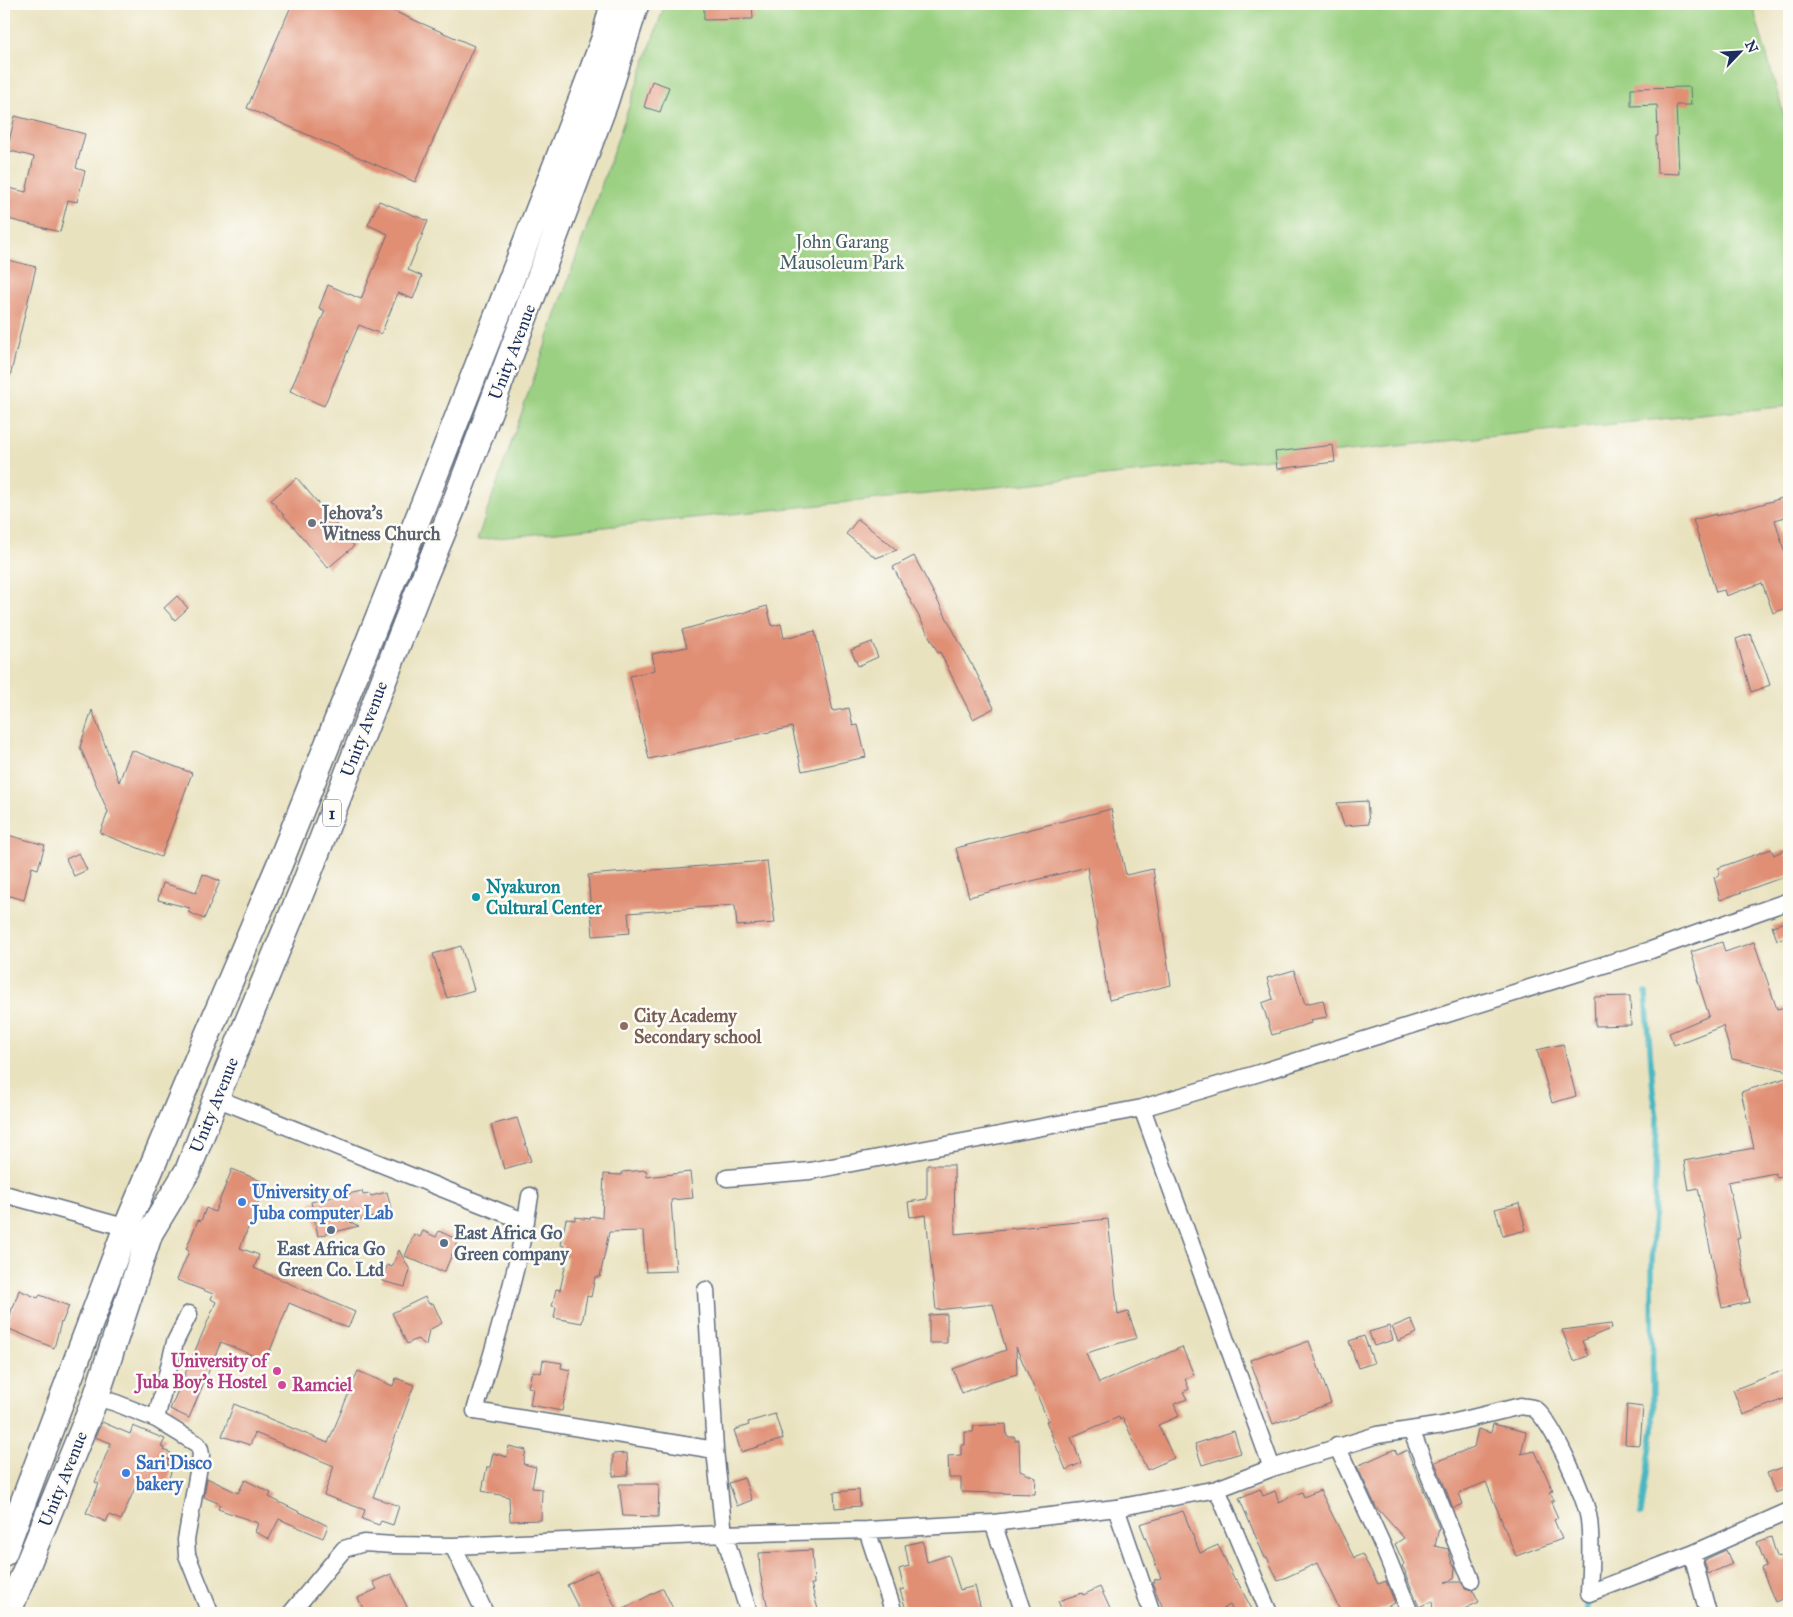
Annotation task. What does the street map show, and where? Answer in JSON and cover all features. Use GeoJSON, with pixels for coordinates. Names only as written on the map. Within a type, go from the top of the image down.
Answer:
{"type":"FeatureCollection","features":[{"type":"Feature","properties":{"kind":"main road","name":"Unity Avenue"},"geometry":{"type":"LineString","coordinates":[[4,1553],[126,1228],[280,863],[423,505],[582,98],[604,39],[613,4]]}},
{"type":"Feature","properties":{"kind":"main road","name":"Unity Avenue"},"geometry":{"type":"LineString","coordinates":[[8,1613],[96,1397],[150,1233],[188,1170],[305,883],[418,592],[453,508],[606,103],[636,4]]}},
{"type":"Feature","properties":{"kind":"street"},"geometry":{"type":"LineString","coordinates":[[727,1178],[810,1171],[1142,1108],[1651,950],[1789,901]]}},
{"type":"Feature","properties":{"kind":"street"},"geometry":{"type":"LineString","coordinates":[[216,1098],[526,1222]]}},
{"type":"Feature","properties":{"kind":"street"},"geometry":{"type":"LineString","coordinates":[[1142,1108],[1272,1468]]}},
{"type":"Feature","properties":{"kind":"street"},"geometry":{"type":"LineString","coordinates":[[4,1194],[150,1233]]}},
{"type":"Feature","properties":{"kind":"street"},"geometry":{"type":"LineString","coordinates":[[530,1196],[526,1222],[500,1325],[475,1411],[716,1450]]}},
{"type":"Feature","properties":{"kind":"street"},"geometry":{"type":"LineString","coordinates":[[706,1290],[716,1450],[724,1534],[749,1613]]}},
{"type":"Feature","properties":{"kind":"street"},"geometry":{"type":"LineString","coordinates":[[156,1419],[175,1342],[189,1314]]}},
{"type":"Feature","properties":{"kind":"street"},"geometry":{"type":"LineString","coordinates":[[96,1397],[116,1402],[156,1419],[197,1444],[200,1449],[201,1455],[186,1540],[187,1555],[210,1613]]}},
{"type":"Feature","properties":{"kind":"street"},"geometry":{"type":"LineString","coordinates":[[291,1613],[344,1549],[364,1543],[453,1546],[724,1534],[868,1530],[993,1523],[1116,1508],[1217,1488],[1337,1446],[1377,1435],[1443,1425],[1521,1406],[1533,1408],[1544,1419],[1565,1456],[1581,1493],[1589,1518],[1589,1593],[1692,1554],[1789,1511]]}},
{"type":"Feature","properties":{"kind":"street"},"geometry":{"type":"LineString","coordinates":[[1411,1430],[1471,1580]]}},
{"type":"Feature","properties":{"kind":"street"},"geometry":{"type":"LineString","coordinates":[[1337,1446],[1382,1544],[1410,1613]]}},
{"type":"Feature","properties":{"kind":"street"},"geometry":{"type":"LineString","coordinates":[[1217,1488],[1269,1613]]}},
{"type":"Feature","properties":{"kind":"street"},"geometry":{"type":"LineString","coordinates":[[1116,1508],[1152,1613]]}},
{"type":"Feature","properties":{"kind":"street"},"geometry":{"type":"LineString","coordinates":[[993,1523],[1024,1613]]}},
{"type":"Feature","properties":{"kind":"street"},"geometry":{"type":"LineString","coordinates":[[868,1530],[894,1613]]}},
{"type":"Feature","properties":{"kind":"street"},"geometry":{"type":"LineString","coordinates":[[453,1546],[485,1613]]}},
{"type":"Feature","properties":{"kind":"street"},"geometry":{"type":"LineString","coordinates":[[1692,1554],[1708,1613]]}},
{"type":"Feature","properties":{"kind":"green space","name":"John Garang Mausoleum Park"},"geometry":{"type":"Polygon","coordinates":[[[665,4],[1752,4],[1789,133],[1789,406],[477,540],[665,4]]]}},
{"type":"Feature","properties":{"kind":"building"},"geometry":{"type":"Polygon","coordinates":[[[292,4],[377,4],[474,46],[415,182],[247,108],[292,4]]]}},
{"type":"Feature","properties":{"kind":"building"},"geometry":{"type":"Polygon","coordinates":[[[704,4],[752,4],[753,19],[704,20],[704,4]]]}},
{"type":"Feature","properties":{"kind":"building"},"geometry":{"type":"Polygon","coordinates":[[[652,81],[669,87],[660,112],[644,107],[652,81]]]}},
{"type":"Feature","properties":{"kind":"building"},"geometry":{"type":"Polygon","coordinates":[[[1690,87],[1691,105],[1676,105],[1679,174],[1657,173],[1657,105],[1631,106],[1631,88],[1690,87]]]}},
{"type":"Feature","properties":{"kind":"building"},"geometry":{"type":"Polygon","coordinates":[[[15,116],[85,134],[76,168],[85,171],[77,202],[68,200],[60,232],[4,218],[4,187],[26,192],[34,157],[7,150],[15,116]]]}},
{"type":"Feature","properties":{"kind":"building"},"geometry":{"type":"Polygon","coordinates":[[[379,201],[428,221],[408,270],[422,276],[413,299],[398,293],[381,334],[359,325],[324,406],[290,391],[325,311],[319,308],[328,285],[361,299],[388,234],[368,225],[379,201]]]}},
{"type":"Feature","properties":{"kind":"building"},"geometry":{"type":"Polygon","coordinates":[[[4,259],[36,267],[10,377],[4,377],[4,259]]]}},
{"type":"Feature","properties":{"kind":"building"},"geometry":{"type":"Polygon","coordinates":[[[1333,445],[1335,462],[1277,469],[1275,452],[1333,445]]]}},
{"type":"Feature","properties":{"kind":"building","name":"Jehova's Witness Church"},"geometry":{"type":"Polygon","coordinates":[[[297,478],[354,546],[328,568],[271,500],[297,478]]]}},
{"type":"Feature","properties":{"kind":"building"},"geometry":{"type":"Polygon","coordinates":[[[1789,496],[1789,516],[1775,520],[1789,567],[1789,607],[1773,613],[1762,583],[1726,596],[1724,590],[1716,592],[1693,520],[1745,509],[1789,496]]]}},
{"type":"Feature","properties":{"kind":"building"},"geometry":{"type":"Polygon","coordinates":[[[858,519],[897,550],[876,558],[846,534],[858,519]]]}},
{"type":"Feature","properties":{"kind":"building"},"geometry":{"type":"Polygon","coordinates":[[[914,556],[994,708],[973,719],[940,652],[938,653],[893,567],[914,556]]]}},
{"type":"Feature","properties":{"kind":"building"},"geometry":{"type":"Polygon","coordinates":[[[177,596],[188,608],[175,620],[164,608],[177,596]]]}},
{"type":"Feature","properties":{"kind":"building"},"geometry":{"type":"Polygon","coordinates":[[[767,606],[772,626],[781,624],[784,638],[815,631],[833,711],[849,708],[853,726],[858,725],[866,757],[802,771],[792,727],[649,759],[630,676],[655,670],[652,654],[687,647],[682,630],[767,606]]]}},
{"type":"Feature","properties":{"kind":"building"},"geometry":{"type":"Polygon","coordinates":[[[1750,634],[1770,685],[1751,692],[1736,639],[1750,634]]]}},
{"type":"Feature","properties":{"kind":"building"},"geometry":{"type":"Polygon","coordinates":[[[872,642],[878,657],[858,666],[851,650],[872,642]]]}},
{"type":"Feature","properties":{"kind":"building"},"geometry":{"type":"Polygon","coordinates":[[[92,710],[119,782],[131,750],[192,773],[161,857],[100,833],[108,812],[80,747],[92,710]]]}},
{"type":"Feature","properties":{"kind":"building"},"geometry":{"type":"Polygon","coordinates":[[[1367,801],[1369,824],[1344,826],[1337,803],[1367,801]]]}},
{"type":"Feature","properties":{"kind":"building"},"geometry":{"type":"Polygon","coordinates":[[[1111,809],[1126,875],[1153,869],[1171,985],[1109,1000],[1087,867],[969,897],[956,848],[1111,809]]]}},
{"type":"Feature","properties":{"kind":"building"},"geometry":{"type":"Polygon","coordinates":[[[4,834],[45,845],[38,869],[32,867],[24,900],[4,894],[4,834]]]}},
{"type":"Feature","properties":{"kind":"building"},"geometry":{"type":"Polygon","coordinates":[[[1771,849],[1774,855],[1784,850],[1789,862],[1789,875],[1720,900],[1714,877],[1720,875],[1718,868],[1771,849]]]}},
{"type":"Feature","properties":{"kind":"building"},"geometry":{"type":"Polygon","coordinates":[[[79,853],[87,870],[74,876],[66,859],[79,853]]]}},
{"type":"Feature","properties":{"kind":"building"},"geometry":{"type":"Polygon","coordinates":[[[767,861],[775,923],[737,926],[735,905],[628,913],[630,933],[593,936],[588,875],[767,861]]]}},
{"type":"Feature","properties":{"kind":"building"},"geometry":{"type":"Polygon","coordinates":[[[203,874],[220,881],[204,919],[188,912],[190,908],[158,900],[163,883],[196,893],[203,874]]]}},
{"type":"Feature","properties":{"kind":"building"},"geometry":{"type":"Polygon","coordinates":[[[1789,921],[1789,936],[1777,940],[1772,926],[1789,921]]]}},
{"type":"Feature","properties":{"kind":"building"},"geometry":{"type":"Polygon","coordinates":[[[1722,942],[1725,952],[1754,942],[1777,1009],[1789,1006],[1789,1071],[1732,1059],[1723,1026],[1674,1045],[1669,1033],[1709,1016],[1691,952],[1722,942]]]}},
{"type":"Feature","properties":{"kind":"building"},"geometry":{"type":"Polygon","coordinates":[[[461,946],[474,990],[447,998],[433,954],[461,946]]]}},
{"type":"Feature","properties":{"kind":"building"},"geometry":{"type":"Polygon","coordinates":[[[1294,970],[1305,1004],[1323,1000],[1327,1017],[1310,1020],[1311,1023],[1272,1035],[1262,1003],[1273,999],[1267,978],[1294,970]]]}},
{"type":"Feature","properties":{"kind":"building"},"geometry":{"type":"Polygon","coordinates":[[[1630,996],[1631,1025],[1595,1026],[1594,997],[1630,996]]]}},
{"type":"Feature","properties":{"kind":"building"},"geometry":{"type":"Polygon","coordinates":[[[1563,1044],[1576,1096],[1552,1103],[1537,1050],[1563,1044]]]}},
{"type":"Feature","properties":{"kind":"building"},"geometry":{"type":"Polygon","coordinates":[[[1789,1077],[1789,1175],[1777,1178],[1775,1173],[1728,1182],[1740,1238],[1737,1239],[1750,1302],[1722,1308],[1698,1188],[1689,1190],[1684,1161],[1754,1148],[1741,1092],[1789,1077]]]}},
{"type":"Feature","properties":{"kind":"building"},"geometry":{"type":"Polygon","coordinates":[[[517,1118],[531,1161],[504,1169],[491,1125],[517,1118]]]}},
{"type":"Feature","properties":{"kind":"building"},"geometry":{"type":"Polygon","coordinates":[[[927,1165],[954,1165],[955,1234],[1108,1219],[1118,1315],[1128,1312],[1137,1338],[1086,1353],[1099,1383],[1182,1347],[1194,1375],[1185,1379],[1189,1389],[1183,1392],[1187,1399],[1174,1404],[1179,1416],[1158,1425],[1174,1458],[1147,1470],[1123,1418],[1120,1420],[1119,1417],[1071,1437],[1081,1463],[1066,1470],[1046,1421],[1048,1421],[1016,1347],[1017,1374],[992,1381],[962,1393],[953,1369],[1006,1350],[993,1304],[936,1310],[926,1215],[910,1217],[908,1202],[927,1199],[927,1165]]]}},
{"type":"Feature","properties":{"kind":"building"},"geometry":{"type":"Polygon","coordinates":[[[232,1169],[266,1183],[240,1248],[259,1255],[254,1268],[355,1312],[348,1328],[289,1303],[266,1361],[221,1342],[189,1418],[170,1409],[216,1302],[211,1299],[213,1294],[177,1280],[189,1251],[186,1249],[198,1220],[201,1221],[206,1208],[215,1212],[232,1169]]]}},
{"type":"Feature","properties":{"kind":"building"},"geometry":{"type":"Polygon","coordinates":[[[646,1170],[647,1177],[690,1172],[693,1198],[671,1200],[676,1271],[646,1272],[643,1231],[609,1232],[600,1277],[595,1277],[591,1297],[587,1296],[582,1323],[554,1318],[556,1307],[552,1306],[556,1289],[560,1290],[567,1258],[562,1257],[564,1246],[561,1245],[566,1219],[575,1220],[575,1217],[590,1219],[591,1216],[602,1218],[604,1174],[622,1175],[622,1172],[646,1170]]]}},
{"type":"Feature","properties":{"kind":"building"},"geometry":{"type":"Polygon","coordinates":[[[362,1191],[363,1195],[370,1194],[371,1196],[387,1192],[392,1213],[350,1222],[359,1226],[318,1236],[311,1202],[362,1191]]]}},
{"type":"Feature","properties":{"kind":"building"},"geometry":{"type":"Polygon","coordinates":[[[1519,1203],[1526,1230],[1503,1236],[1495,1209],[1519,1203]]]}},
{"type":"Feature","properties":{"kind":"building"},"geometry":{"type":"Polygon","coordinates":[[[423,1231],[436,1237],[439,1231],[458,1240],[445,1271],[439,1271],[405,1256],[414,1234],[420,1237],[423,1231]]]}},
{"type":"Feature","properties":{"kind":"building"},"geometry":{"type":"Polygon","coordinates":[[[399,1250],[410,1270],[405,1287],[382,1281],[387,1265],[392,1267],[399,1250]]]}},
{"type":"Feature","properties":{"kind":"building"},"geometry":{"type":"Polygon","coordinates":[[[19,1290],[38,1298],[40,1295],[69,1306],[61,1322],[54,1348],[7,1328],[19,1290]]]}},
{"type":"Feature","properties":{"kind":"building"},"geometry":{"type":"Polygon","coordinates":[[[425,1297],[429,1304],[433,1303],[442,1323],[429,1330],[426,1345],[417,1339],[407,1344],[392,1313],[425,1297]]]}},
{"type":"Feature","properties":{"kind":"building"},"geometry":{"type":"Polygon","coordinates":[[[947,1314],[947,1343],[929,1343],[929,1315],[947,1314]]]}},
{"type":"Feature","properties":{"kind":"building"},"geometry":{"type":"Polygon","coordinates":[[[1411,1319],[1417,1333],[1398,1341],[1392,1327],[1411,1319]]]}},
{"type":"Feature","properties":{"kind":"building"},"geometry":{"type":"Polygon","coordinates":[[[1611,1324],[1612,1328],[1582,1341],[1588,1356],[1574,1361],[1562,1330],[1611,1324]]]}},
{"type":"Feature","properties":{"kind":"building"},"geometry":{"type":"Polygon","coordinates":[[[1389,1326],[1393,1340],[1374,1346],[1369,1332],[1389,1326]]]}},
{"type":"Feature","properties":{"kind":"building"},"geometry":{"type":"Polygon","coordinates":[[[1364,1336],[1374,1363],[1358,1368],[1349,1341],[1364,1336]]]}},
{"type":"Feature","properties":{"kind":"building"},"geometry":{"type":"Polygon","coordinates":[[[1309,1341],[1331,1403],[1273,1424],[1250,1360],[1309,1341]]]}},
{"type":"Feature","properties":{"kind":"building"},"geometry":{"type":"Polygon","coordinates":[[[543,1360],[562,1363],[561,1368],[570,1370],[562,1411],[530,1405],[533,1388],[528,1387],[532,1371],[541,1373],[543,1360]]]}},
{"type":"Feature","properties":{"kind":"building"},"geometry":{"type":"Polygon","coordinates":[[[1789,1368],[1789,1397],[1743,1415],[1733,1390],[1789,1368]]]}},
{"type":"Feature","properties":{"kind":"building"},"geometry":{"type":"Polygon","coordinates":[[[358,1371],[393,1386],[396,1378],[414,1385],[373,1497],[399,1506],[393,1525],[381,1521],[379,1525],[362,1519],[365,1510],[324,1495],[334,1466],[255,1433],[250,1445],[222,1436],[234,1404],[328,1443],[358,1371]]]}},
{"type":"Feature","properties":{"kind":"building"},"geometry":{"type":"Polygon","coordinates":[[[1627,1405],[1643,1407],[1640,1445],[1625,1444],[1627,1405]]]}},
{"type":"Feature","properties":{"kind":"building"},"geometry":{"type":"Polygon","coordinates":[[[775,1414],[783,1439],[741,1452],[734,1430],[749,1425],[748,1422],[775,1414]]]}},
{"type":"Feature","properties":{"kind":"building"},"geometry":{"type":"Polygon","coordinates":[[[102,1422],[130,1434],[133,1426],[165,1439],[161,1447],[164,1448],[163,1450],[171,1453],[167,1464],[173,1466],[165,1490],[138,1481],[121,1520],[109,1515],[106,1522],[86,1513],[99,1484],[95,1482],[111,1443],[95,1437],[102,1422]]]}},
{"type":"Feature","properties":{"kind":"building"},"geometry":{"type":"Polygon","coordinates":[[[1006,1424],[1007,1437],[1015,1437],[1015,1441],[1019,1440],[1020,1471],[1036,1478],[1035,1494],[961,1492],[961,1478],[949,1478],[948,1456],[961,1455],[961,1445],[965,1445],[965,1432],[973,1432],[974,1426],[1006,1424]]]}},
{"type":"Feature","properties":{"kind":"building"},"geometry":{"type":"Polygon","coordinates":[[[1493,1424],[1526,1432],[1521,1454],[1535,1451],[1553,1491],[1550,1492],[1554,1500],[1551,1502],[1558,1518],[1554,1520],[1562,1539],[1516,1556],[1486,1482],[1459,1493],[1463,1504],[1453,1508],[1435,1462],[1474,1447],[1478,1429],[1491,1433],[1493,1424]]]}},
{"type":"Feature","properties":{"kind":"building"},"geometry":{"type":"Polygon","coordinates":[[[1234,1431],[1241,1453],[1202,1465],[1195,1444],[1234,1431]]]}},
{"type":"Feature","properties":{"kind":"building"},"geometry":{"type":"Polygon","coordinates":[[[509,1446],[526,1450],[523,1464],[536,1467],[532,1488],[542,1489],[541,1520],[510,1521],[509,1497],[482,1491],[487,1467],[490,1467],[493,1453],[507,1457],[509,1446]]]}},
{"type":"Feature","properties":{"kind":"building"},"geometry":{"type":"Polygon","coordinates":[[[1395,1449],[1397,1455],[1407,1450],[1439,1528],[1435,1546],[1448,1549],[1455,1567],[1454,1579],[1445,1582],[1461,1582],[1465,1588],[1473,1590],[1479,1602],[1462,1610],[1433,1612],[1432,1601],[1419,1607],[1395,1544],[1404,1538],[1376,1507],[1357,1466],[1395,1449]]]}},
{"type":"Feature","properties":{"kind":"building"},"geometry":{"type":"Polygon","coordinates":[[[627,1453],[628,1475],[613,1476],[613,1454],[627,1453]]]}},
{"type":"Feature","properties":{"kind":"building"},"geometry":{"type":"Polygon","coordinates":[[[1789,1465],[1789,1488],[1775,1493],[1767,1473],[1789,1465]]]}},
{"type":"Feature","properties":{"kind":"building"},"geometry":{"type":"Polygon","coordinates":[[[207,1478],[238,1493],[245,1480],[271,1493],[269,1497],[328,1526],[323,1538],[279,1519],[269,1539],[255,1532],[258,1523],[218,1509],[220,1504],[204,1497],[207,1478]]]}},
{"type":"Feature","properties":{"kind":"building"},"geometry":{"type":"Polygon","coordinates":[[[744,1478],[752,1500],[737,1506],[729,1483],[744,1478]]]}},
{"type":"Feature","properties":{"kind":"building"},"geometry":{"type":"Polygon","coordinates":[[[619,1484],[659,1484],[658,1517],[623,1516],[619,1484]]]}},
{"type":"Feature","properties":{"kind":"building"},"geometry":{"type":"Polygon","coordinates":[[[1260,1489],[1263,1496],[1275,1491],[1279,1502],[1302,1492],[1304,1497],[1320,1490],[1354,1558],[1362,1554],[1378,1584],[1386,1581],[1395,1603],[1372,1613],[1341,1613],[1317,1563],[1278,1581],[1267,1557],[1265,1558],[1239,1498],[1260,1489]]]}},
{"type":"Feature","properties":{"kind":"building"},"geometry":{"type":"Polygon","coordinates":[[[859,1490],[860,1506],[835,1508],[834,1492],[859,1490]]]}},
{"type":"Feature","properties":{"kind":"building"},"geometry":{"type":"Polygon","coordinates":[[[1183,1511],[1200,1553],[1218,1545],[1254,1613],[1234,1613],[1230,1605],[1215,1613],[1165,1613],[1152,1583],[1155,1582],[1154,1580],[1161,1578],[1140,1524],[1183,1511]]]}},
{"type":"Feature","properties":{"kind":"building"},"geometry":{"type":"Polygon","coordinates":[[[1771,1537],[1777,1557],[1780,1556],[1782,1560],[1789,1557],[1789,1596],[1775,1602],[1761,1568],[1766,1566],[1757,1542],[1771,1537]]]}},
{"type":"Feature","properties":{"kind":"building"},"geometry":{"type":"Polygon","coordinates":[[[923,1541],[927,1562],[949,1555],[960,1590],[975,1586],[982,1613],[930,1613],[929,1608],[907,1613],[900,1590],[904,1589],[899,1569],[909,1566],[905,1545],[923,1541]]]}},
{"type":"Feature","properties":{"kind":"building"},"geometry":{"type":"Polygon","coordinates":[[[812,1550],[814,1584],[811,1584],[819,1613],[769,1613],[760,1573],[759,1553],[812,1550]]]}},
{"type":"Feature","properties":{"kind":"building"},"geometry":{"type":"Polygon","coordinates":[[[1726,1550],[1732,1564],[1708,1574],[1704,1560],[1726,1550]]]}},
{"type":"Feature","properties":{"kind":"building"},"geometry":{"type":"Polygon","coordinates":[[[597,1570],[618,1612],[663,1588],[675,1613],[581,1613],[567,1585],[597,1570]]]}},
{"type":"Feature","properties":{"kind":"building"},"geometry":{"type":"Polygon","coordinates":[[[391,1574],[410,1613],[365,1613],[358,1598],[377,1589],[373,1582],[391,1574]]]}},
{"type":"Feature","properties":{"kind":"building"},"geometry":{"type":"Polygon","coordinates":[[[1100,1587],[1112,1613],[1063,1613],[1058,1601],[1082,1593],[1083,1595],[1100,1587]]]}},
{"type":"Feature","properties":{"kind":"waterway"},"geometry":{"type":"LineString","coordinates":[[1641,1514],[1653,1430],[1652,1265],[1657,1117],[1653,1091],[1646,993]]}},
{"type":"Feature","properties":{"kind":"waterway"},"geometry":{"type":"LineString","coordinates":[[1586,1613],[1589,1595]]}},
{"type":"Feature","properties":{"kind":"place","name":"Jehova's Witness Church"},"geometry":{"type":"Point","coordinates":[312,523]}},
{"type":"Feature","properties":{"kind":"place","name":"Nyakuron Cultural Center"},"geometry":{"type":"Point","coordinates":[476,897]}},
{"type":"Feature","properties":{"kind":"place","name":"City Academy Secondary school"},"geometry":{"type":"Point","coordinates":[624,1026]}},
{"type":"Feature","properties":{"kind":"place","name":"University of Juba computer Lab"},"geometry":{"type":"Point","coordinates":[242,1202]}},
{"type":"Feature","properties":{"kind":"place","name":"East Africa Go Green Co. Ltd"},"geometry":{"type":"Point","coordinates":[331,1230]}},
{"type":"Feature","properties":{"kind":"place","name":"East Africa Go Green company"},"geometry":{"type":"Point","coordinates":[444,1243]}},
{"type":"Feature","properties":{"kind":"place","name":"University of Juba Boy's Hostel"},"geometry":{"type":"Point","coordinates":[277,1371]}},
{"type":"Feature","properties":{"kind":"place","name":"Ramciel"},"geometry":{"type":"Point","coordinates":[282,1385]}},
{"type":"Feature","properties":{"kind":"place","name":"Sari Disco bakery"},"geometry":{"type":"Point","coordinates":[126,1473]}}]}
